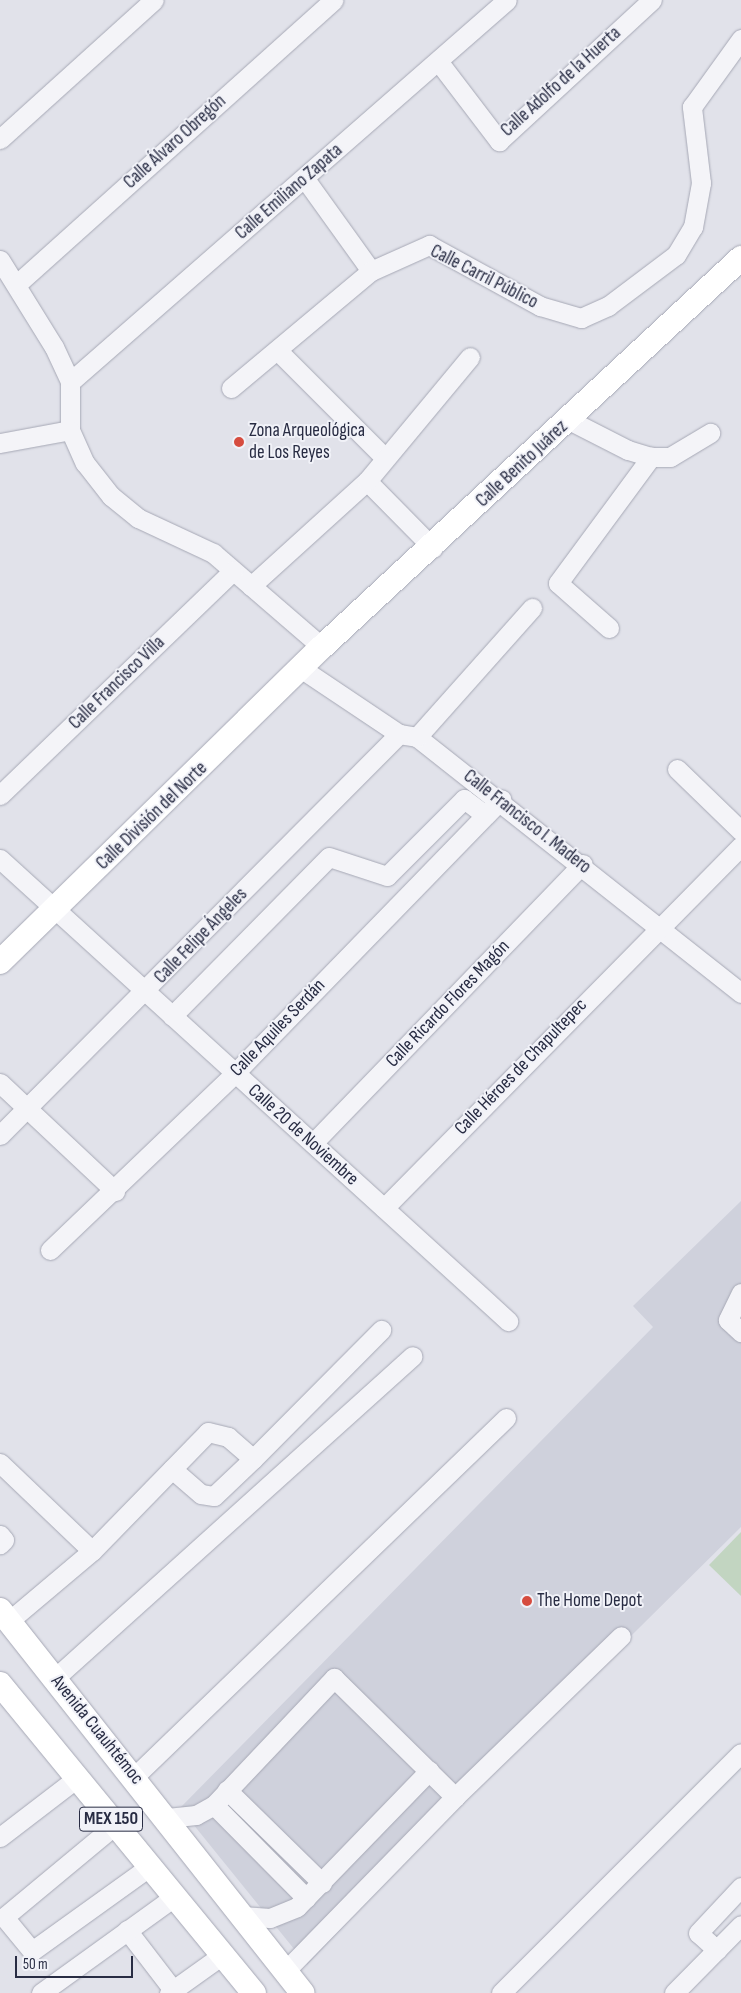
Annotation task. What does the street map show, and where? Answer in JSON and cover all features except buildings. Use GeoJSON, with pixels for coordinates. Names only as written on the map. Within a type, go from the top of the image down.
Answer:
{"type":"FeatureCollection","features":[{"type":"Feature","properties":{"kind":"main road","name":"Calle Benito Juárez"},"geometry":{"type":"LineString","coordinates":[[302,669],[322,647],[433,548],[741,258]]}},
{"type":"Feature","properties":{"kind":"main road","name":"Calle División del Norte"},"geometry":{"type":"LineString","coordinates":[[0,962],[56,910],[302,669]]}},
{"type":"Feature","properties":{"kind":"main road","name":"Avenida Cuauhtémoc"},"geometry":{"type":"LineString","coordinates":[[4,1616],[167,1818],[302,1993]]}},
{"type":"Feature","properties":{"kind":"main road","name":"MEX 150"},"geometry":{"type":"LineString","coordinates":[[0,1684],[254,1993]]}},
{"type":"Feature","properties":{"kind":"street"},"geometry":{"type":"LineString","coordinates":[[0,139],[154,0]]}},
{"type":"Feature","properties":{"kind":"street","name":"Calle Álvaro Obregón"},"geometry":{"type":"LineString","coordinates":[[17,284],[333,0]]}},
{"type":"Feature","properties":{"kind":"street","name":"Calle Emiliano Zapata"},"geometry":{"type":"LineString","coordinates":[[70,382],[305,179],[507,0]]}},
{"type":"Feature","properties":{"kind":"street","name":"Calle Adolfo de la Huerta"},"geometry":{"type":"LineString","coordinates":[[438,61],[499,141],[652,0]]}},
{"type":"Feature","properties":{"kind":"street","name":"Calle Carril Público"},"geometry":{"type":"LineString","coordinates":[[231,388],[371,270],[429,245],[540,306],[581,318],[608,306],[676,255],[694,227],[701,183],[692,107],[741,39]]}},
{"type":"Feature","properties":{"kind":"street"},"geometry":{"type":"LineString","coordinates":[[305,179],[371,270]]}},
{"type":"Feature","properties":{"kind":"street"},"geometry":{"type":"LineString","coordinates":[[0,260],[17,284],[70,382],[70,430],[84,463],[111,496],[138,518],[213,553],[322,647]]}},
{"type":"Feature","properties":{"kind":"street"},"geometry":{"type":"LineString","coordinates":[[278,350],[384,457]]}},
{"type":"Feature","properties":{"kind":"street"},"geometry":{"type":"LineString","coordinates":[[250,586],[367,481],[384,457],[470,358]]}},
{"type":"Feature","properties":{"kind":"street"},"geometry":{"type":"LineString","coordinates":[[569,420],[628,450],[651,457],[670,457],[710,434]]}},
{"type":"Feature","properties":{"kind":"street"},"geometry":{"type":"LineString","coordinates":[[0,443],[70,430]]}},
{"type":"Feature","properties":{"kind":"street"},"geometry":{"type":"LineString","coordinates":[[610,628],[558,583],[651,457]]}},
{"type":"Feature","properties":{"kind":"street"},"geometry":{"type":"LineString","coordinates":[[367,481],[433,548]]}},
{"type":"Feature","properties":{"kind":"street","name":"Calle Francisco Villa"},"geometry":{"type":"LineString","coordinates":[[0,795],[233,571]]}},
{"type":"Feature","properties":{"kind":"street","name":"Calle Felipe Ángeles"},"geometry":{"type":"LineString","coordinates":[[0,1136],[408,735],[532,608]]}},
{"type":"Feature","properties":{"kind":"street","name":"Calle Francisco I. Madero"},"geometry":{"type":"LineString","coordinates":[[302,669],[408,735],[501,799],[741,993]]}},
{"type":"Feature","properties":{"kind":"street"},"geometry":{"type":"LineString","coordinates":[[677,769],[741,831]]}},
{"type":"Feature","properties":{"kind":"street"},"geometry":{"type":"LineString","coordinates":[[172,1016],[329,857],[387,876],[464,799],[485,815]]}},
{"type":"Feature","properties":{"kind":"street","name":"Calle Aquiles Serdán"},"geometry":{"type":"LineString","coordinates":[[50,1250],[115,1191],[234,1073],[501,799]]}},
{"type":"Feature","properties":{"kind":"street","name":"Calle Héroes de Chapultepec"},"geometry":{"type":"LineString","coordinates":[[384,1208],[659,926],[741,846]]}},
{"type":"Feature","properties":{"kind":"street","name":"Calle 20 de Noviembre"},"geometry":{"type":"LineString","coordinates":[[0,859],[508,1321]]}},
{"type":"Feature","properties":{"kind":"street","name":"Calle Ricardo Flores Magón"},"geometry":{"type":"LineString","coordinates":[[313,1144],[582,864]]}},
{"type":"Feature","properties":{"kind":"street"},"geometry":{"type":"LineString","coordinates":[[0,1083],[115,1191]]}},
{"type":"Feature","properties":{"kind":"street"},"geometry":{"type":"LineString","coordinates":[[741,1293],[728,1320],[741,1332]]}},
{"type":"Feature","properties":{"kind":"street"},"geometry":{"type":"LineString","coordinates":[[172,1469],[201,1494],[214,1496],[381,1330]]}},
{"type":"Feature","properties":{"kind":"street"},"geometry":{"type":"LineString","coordinates":[[55,1678],[412,1356]]}},
{"type":"Feature","properties":{"kind":"street"},"geometry":{"type":"LineString","coordinates":[[134,1777],[506,1418]]}},
{"type":"Feature","properties":{"kind":"street"},"geometry":{"type":"LineString","coordinates":[[4,1616],[92,1551],[208,1432],[228,1437],[253,1459]]}},
{"type":"Feature","properties":{"kind":"street"},"geometry":{"type":"LineString","coordinates":[[0,1463],[92,1551]]}},
{"type":"Feature","properties":{"kind":"street"},"geometry":{"type":"LineString","coordinates":[[0,1535],[4,1540],[0,1544]]}},
{"type":"Feature","properties":{"kind":"street"},"geometry":{"type":"LineString","coordinates":[[285,1971],[456,1797],[621,1636]]}},
{"type":"Feature","properties":{"kind":"street"},"geometry":{"type":"LineString","coordinates":[[167,1818],[196,1815],[214,1805],[334,1678],[456,1797]]}},
{"type":"Feature","properties":{"kind":"street"},"geometry":{"type":"LineString","coordinates":[[501,1993],[741,1753]]}},
{"type":"Feature","properties":{"kind":"street"},"geometry":{"type":"LineString","coordinates":[[242,1916],[285,1914],[306,1898],[429,1771]]}},
{"type":"Feature","properties":{"kind":"street"},"geometry":{"type":"LineString","coordinates":[[0,1837],[77,1778]]}},
{"type":"Feature","properties":{"kind":"street"},"geometry":{"type":"LineString","coordinates":[[227,1790],[322,1882]]}},
{"type":"Feature","properties":{"kind":"street"},"geometry":{"type":"LineString","coordinates":[[214,1805],[306,1898]]}},
{"type":"Feature","properties":{"kind":"street"},"geometry":{"type":"LineString","coordinates":[[115,1825],[4,1917],[32,1951],[149,1867]]}},
{"type":"Feature","properties":{"kind":"street"},"geometry":{"type":"LineString","coordinates":[[717,1950],[698,1933],[741,1887]]}},
{"type":"Feature","properties":{"kind":"street"},"geometry":{"type":"LineString","coordinates":[[41,1993],[174,1897]]}},
{"type":"Feature","properties":{"kind":"street"},"geometry":{"type":"LineString","coordinates":[[674,1993],[741,1925]]}},
{"type":"Feature","properties":{"kind":"street"},"geometry":{"type":"LineString","coordinates":[[127,1930],[171,1992],[222,1954],[247,1993]]}},
{"type":"Feature","properties":{"kind":"shaded area"},"geometry":{"type":"Polygon","coordinates":[[[741,1201],[741,1527],[419,1846],[307,1965],[180,1808],[653,1327],[633,1306],[741,1201]]]}},
{"type":"Feature","properties":{"kind":"green space"},"geometry":{"type":"Polygon","coordinates":[[[741,1532],[741,1596],[709,1565],[741,1532]]]}},
{"type":"Feature","properties":{"kind":"place","name":"Zona Arqueológica de Los Reyes"},"geometry":{"type":"Point","coordinates":[239,442]}},
{"type":"Feature","properties":{"kind":"place","name":"The Home Depot"},"geometry":{"type":"Point","coordinates":[527,1601]}}]}
